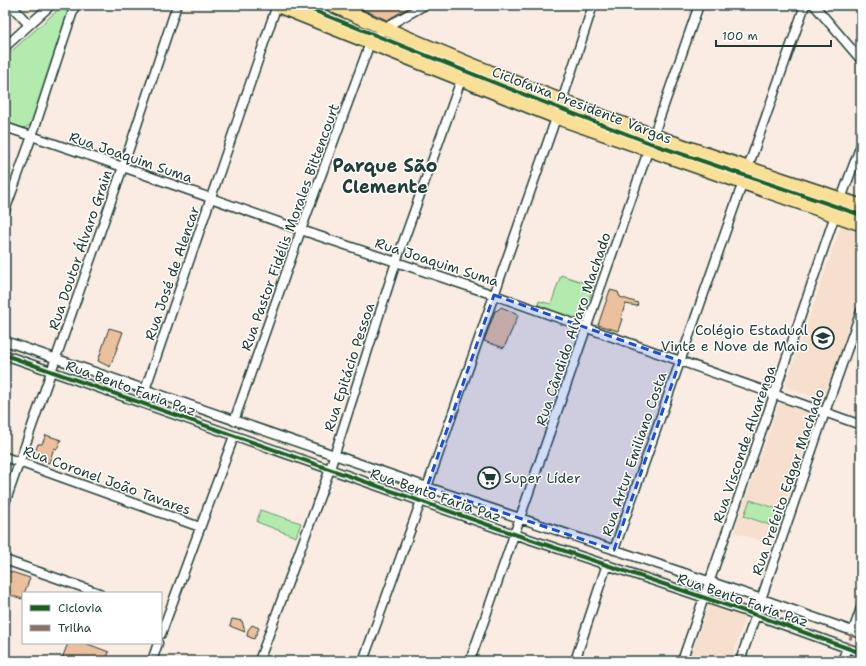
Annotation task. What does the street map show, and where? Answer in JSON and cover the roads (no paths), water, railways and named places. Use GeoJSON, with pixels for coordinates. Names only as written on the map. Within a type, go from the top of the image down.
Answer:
{"type":"FeatureCollection","features":[{"type":"Feature","properties":{"kind":"main road"},"geometry":{"type":"LineString","coordinates":[[277,5],[556,117],[861,224]]}},
{"type":"Feature","properties":{"kind":"main road"},"geometry":{"type":"LineString","coordinates":[[332,5],[562,101],[654,136],[861,206]]}},
{"type":"Feature","properties":{"kind":"street"},"geometry":{"type":"LineString","coordinates":[[12,5],[29,25]]}},
{"type":"Feature","properties":{"kind":"street"},"geometry":{"type":"LineString","coordinates":[[5,47],[51,5]]}},
{"type":"Feature","properties":{"kind":"street"},"geometry":{"type":"LineString","coordinates":[[5,211],[32,136],[75,5]]}},
{"type":"Feature","properties":{"kind":"street","name":"Rua Doutor Álvaro Grain"},"geometry":{"type":"LineString","coordinates":[[5,503],[123,167],[177,5]]}},
{"type":"Feature","properties":{"kind":"street","name":"Rua José de Alencar"},"geometry":{"type":"LineString","coordinates":[[145,390],[277,5]]}},
{"type":"Feature","properties":{"kind":"street"},"geometry":{"type":"LineString","coordinates":[[370,43],[384,28],[425,5]]}},
{"type":"Feature","properties":{"kind":"street"},"geometry":{"type":"LineString","coordinates":[[364,661],[427,487],[562,101],[593,5]]}},
{"type":"Feature","properties":{"kind":"street","name":"Rua Cândido Alvaro Machado"},"geometry":{"type":"LineString","coordinates":[[470,661],[588,328],[699,5]]}},
{"type":"Feature","properties":{"kind":"street","name":"Rua Artur Emiliano Costa"},"geometry":{"type":"LineString","coordinates":[[614,550],[805,5]]}},
{"type":"Feature","properties":{"kind":"street"},"geometry":{"type":"LineString","coordinates":[[814,5],[861,60]]}},
{"type":"Feature","properties":{"kind":"street","name":"Rua Pastor Fidélis Morales Bittencourt"},"geometry":{"type":"LineString","coordinates":[[234,420],[301,230],[370,43]]}},
{"type":"Feature","properties":{"kind":"street","name":"Rua Epitácio Pessoa"},"geometry":{"type":"LineString","coordinates":[[259,661],[330,469],[396,262],[461,80]]}},
{"type":"Feature","properties":{"kind":"street","name":"Rua Joaquim Suma"},"geometry":{"type":"LineString","coordinates":[[5,127],[301,230],[494,295],[861,425]]}},
{"type":"Feature","properties":{"kind":"street","name":"Rua Visconde Alvarenga"},"geometry":{"type":"LineString","coordinates":[[682,661],[840,199],[861,145]]}},
{"type":"Feature","properties":{"kind":"street","name":"Rua Prefeito Edgar Machado"},"geometry":{"type":"LineString","coordinates":[[740,661],[861,311]]}},
{"type":"Feature","properties":{"kind":"street","name":"Rua Bento Faria Paz"},"geometry":{"type":"LineString","coordinates":[[5,341],[427,487],[762,599],[857,633]]}},
{"type":"Feature","properties":{"kind":"street","name":"Rua Bento Faria Paz"},"geometry":{"type":"LineString","coordinates":[[5,355],[514,534],[756,615],[861,653]]}},
{"type":"Feature","properties":{"kind":"street"},"geometry":{"type":"LineString","coordinates":[[162,628],[164,616],[200,527],[234,436]]}},
{"type":"Feature","properties":{"kind":"street","name":"Rua Coronel João Tavares"},"geometry":{"type":"LineString","coordinates":[[5,457],[200,527]]}},
{"type":"Feature","properties":{"kind":"street"},"geometry":{"type":"LineString","coordinates":[[5,560],[96,592]]}},
{"type":"Feature","properties":{"kind":"street"},"geometry":{"type":"LineString","coordinates":[[575,661],[607,564]]}},
{"type":"Feature","properties":{"kind":"street"},"geometry":{"type":"LineString","coordinates":[[857,633],[861,608]]}},
{"type":"Feature","properties":{"kind":"street"},"geometry":{"type":"LineString","coordinates":[[152,661],[158,644]]}},
{"type":"Feature","properties":{"kind":"street"},"geometry":{"type":"LineString","coordinates":[[842,661],[847,648]]}},
{"type":"Feature","properties":{"kind":"place","name":"Colégio Estadual Vinte e Nove de Maio"},"geometry":{"type":"Point","coordinates":[823,338]}},
{"type":"Feature","properties":{"kind":"place","name":"Super Líder"},"geometry":{"type":"Point","coordinates":[489,478]}},
{"type":"Feature","properties":{"kind":"district","name":"Parque São Clemente"},"geometry":{"type":"Point","coordinates":[385,176]}}]}
